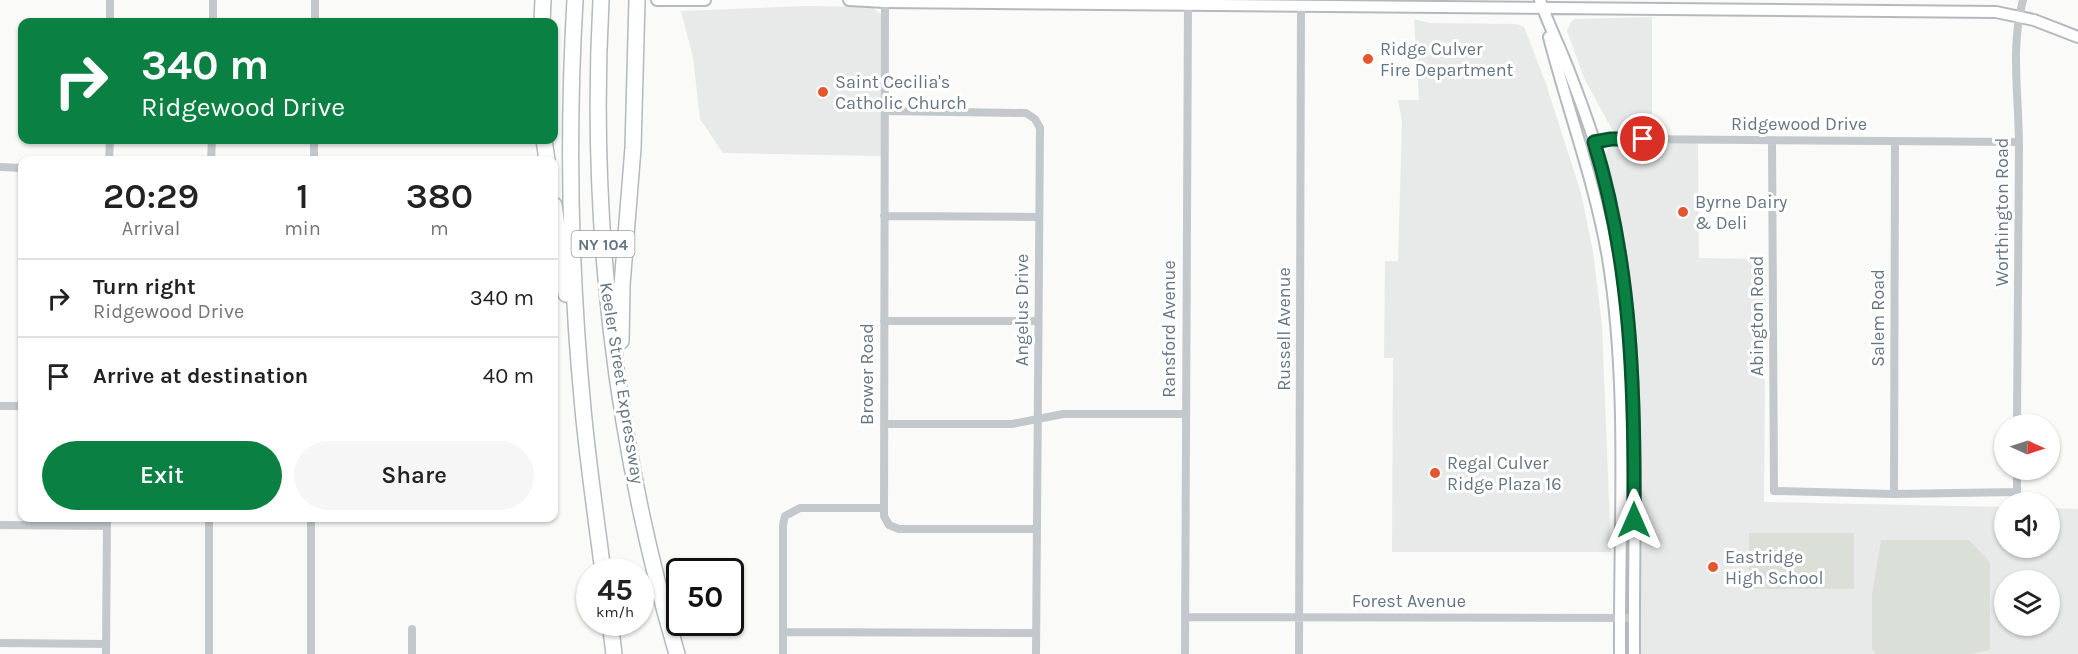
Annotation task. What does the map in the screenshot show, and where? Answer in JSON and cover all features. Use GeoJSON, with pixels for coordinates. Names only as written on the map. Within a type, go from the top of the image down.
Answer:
{"type":"FeatureCollection","features":[{"type":"Feature","properties":{"kind":"highway"},"geometry":{"type":"LineString","coordinates":[[542,18],[543,0]]}},
{"type":"Feature","properties":{"kind":"highway","name":"Keeler Street Expressway"},"geometry":{"type":"LineString","coordinates":[[575,0],[571,197],[574,287],[584,420],[601,558]]}},
{"type":"Feature","properties":{"kind":"highway","name":"Keeler Street Expressway"},"geometry":{"type":"LineString","coordinates":[[601,0],[598,135],[603,250],[615,363],[650,548],[677,654]]}},
{"type":"Feature","properties":{"kind":"highway"},"geometry":{"type":"LineString","coordinates":[[632,457],[624,386],[620,318],[633,148],[637,0]]}},
{"type":"Feature","properties":{"kind":"highway"},"geometry":{"type":"LineString","coordinates":[[558,234],[584,420]]}},
{"type":"Feature","properties":{"kind":"highway"},"geometry":{"type":"LineString","coordinates":[[612,636],[614,654]]}},
{"type":"Feature","properties":{"kind":"main road"},"geometry":{"type":"LineString","coordinates":[[657,0],[705,0]]}},
{"type":"Feature","properties":{"kind":"main road"},"geometry":{"type":"LineString","coordinates":[[849,0],[1302,5],[1541,4],[1996,12],[2019,16],[2078,37]]}},
{"type":"Feature","properties":{"kind":"main road"},"geometry":{"type":"LineString","coordinates":[[1541,4],[1569,71],[1594,142],[1617,234],[1631,340],[1634,419],[1634,654]]}},
{"type":"Feature","properties":{"kind":"main road"},"geometry":{"type":"LineString","coordinates":[[1541,4],[1603,231],[1612,286],[1621,415],[1620,654]]}},
{"type":"Feature","properties":{"kind":"street"},"geometry":{"type":"LineString","coordinates":[[110,0],[110,18]]}},
{"type":"Feature","properties":{"kind":"street"},"geometry":{"type":"LineString","coordinates":[[213,0],[213,18]]}},
{"type":"Feature","properties":{"kind":"street"},"geometry":{"type":"LineString","coordinates":[[315,0],[315,18]]}},
{"type":"Feature","properties":{"kind":"street","name":"Worthington Road"},"geometry":{"type":"LineString","coordinates":[[2017,414],[2019,142],[2016,45],[2023,0]]}},
{"type":"Feature","properties":{"kind":"street","name":"Brower Road"},"geometry":{"type":"LineString","coordinates":[[883,508],[885,2]]}},
{"type":"Feature","properties":{"kind":"street","name":"Ransford Avenue"},"geometry":{"type":"LineString","coordinates":[[1185,654],[1188,4]]}},
{"type":"Feature","properties":{"kind":"street","name":"Russell Avenue"},"geometry":{"type":"LineString","coordinates":[[1299,654],[1302,5]]}},
{"type":"Feature","properties":{"kind":"street","name":"Angelus Drive"},"geometry":{"type":"LineString","coordinates":[[885,111],[1015,112],[1031,116],[1040,128],[1036,654]]}},
{"type":"Feature","properties":{"kind":"street","name":"Ridgewood Drive"},"geometry":{"type":"LineString","coordinates":[[1580,146],[1594,142],[1627,139],[2019,142]]}},
{"type":"Feature","properties":{"kind":"street","name":"Abington Road"},"geometry":{"type":"LineString","coordinates":[[1772,141],[1774,490],[1894,494]]}},
{"type":"Feature","properties":{"kind":"street","name":"Salem Road"},"geometry":{"type":"LineString","coordinates":[[1894,141],[1894,494]]}},
{"type":"Feature","properties":{"kind":"street"},"geometry":{"type":"LineString","coordinates":[[0,167],[18,168]]}},
{"type":"Feature","properties":{"kind":"street"},"geometry":{"type":"LineString","coordinates":[[884,216],[1038,218]]}},
{"type":"Feature","properties":{"kind":"street"},"geometry":{"type":"LineString","coordinates":[[884,321],[1038,321]]}},
{"type":"Feature","properties":{"kind":"street"},"geometry":{"type":"LineString","coordinates":[[0,406],[18,406]]}},
{"type":"Feature","properties":{"kind":"street"},"geometry":{"type":"LineString","coordinates":[[884,424],[1012,424],[1063,414],[1185,414]]}},
{"type":"Feature","properties":{"kind":"street"},"geometry":{"type":"LineString","coordinates":[[1894,494],[2017,492],[2017,480]]}},
{"type":"Feature","properties":{"kind":"street"},"geometry":{"type":"LineString","coordinates":[[783,654],[783,525],[785,516],[800,508],[883,508],[885,521],[899,529],[1038,529]]}},
{"type":"Feature","properties":{"kind":"street"},"geometry":{"type":"LineString","coordinates":[[0,525],[107,522],[106,654]]}},
{"type":"Feature","properties":{"kind":"street"},"geometry":{"type":"LineString","coordinates":[[209,522],[209,654]]}},
{"type":"Feature","properties":{"kind":"street"},"geometry":{"type":"LineString","coordinates":[[311,522],[311,654]]}},
{"type":"Feature","properties":{"kind":"street","name":"Forest Avenue"},"geometry":{"type":"LineString","coordinates":[[1185,617],[1634,618]]}},
{"type":"Feature","properties":{"kind":"street"},"geometry":{"type":"LineString","coordinates":[[412,629],[412,654]]}},
{"type":"Feature","properties":{"kind":"street"},"geometry":{"type":"LineString","coordinates":[[783,632],[1036,633]]}},
{"type":"Feature","properties":{"kind":"street"},"geometry":{"type":"LineString","coordinates":[[0,643],[106,644]]}},
{"type":"Feature","properties":{"kind":"shaded area"},"geometry":{"type":"Polygon","coordinates":[[[805,6],[872,7],[881,14],[881,156],[723,153],[700,119],[693,57],[681,11],[805,6]]]}},
{"type":"Feature","properties":{"kind":"shaded area"},"geometry":{"type":"Polygon","coordinates":[[[1652,17],[1652,133],[1614,133],[1584,78],[1567,31],[1575,19],[1652,17]]]}},
{"type":"Feature","properties":{"kind":"shaded area"},"geometry":{"type":"Polygon","coordinates":[[[1414,19],[1430,23],[1517,24],[1524,27],[1546,84],[1581,193],[1593,251],[1602,325],[1611,552],[1392,552],[1393,358],[1384,358],[1385,261],[1398,261],[1402,122],[1398,100],[1419,100],[1414,19]]]}},
{"type":"Feature","properties":{"kind":"shaded area"},"geometry":{"type":"Polygon","coordinates":[[[1698,143],[1699,258],[1766,259],[1764,502],[1994,507],[1994,558],[2060,558],[2060,508],[2078,509],[2078,654],[1640,654],[1637,353],[1625,253],[1605,154],[1616,144],[1698,143]]]}},
{"type":"Feature","properties":{"kind":"shaded area"},"geometry":{"type":"Polygon","coordinates":[[[1749,533],[1854,533],[1854,589],[1749,589],[1749,533]]]}},
{"type":"Feature","properties":{"kind":"shaded area"},"geometry":{"type":"Polygon","coordinates":[[[1881,540],[1969,540],[1990,562],[1990,650],[1969,654],[1876,654],[1872,649],[1872,595],[1881,540]]]}},
{"type":"Feature","properties":{"kind":"place","name":"Ridge Culver Fire Department"},"geometry":{"type":"Point","coordinates":[1368,59]}},
{"type":"Feature","properties":{"kind":"place","name":"Saint Cecilia's Catholic Church"},"geometry":{"type":"Point","coordinates":[823,92]}},
{"type":"Feature","properties":{"kind":"place","name":"Byrne Dairy & Deli"},"geometry":{"type":"Point","coordinates":[1683,212]}},
{"type":"Feature","properties":{"kind":"place","name":"Regal Culver Ridge Plaza 16"},"geometry":{"type":"Point","coordinates":[1435,473]}},
{"type":"Feature","properties":{"kind":"place","name":"Eastridge High School"},"geometry":{"type":"Point","coordinates":[1713,567]}},
{"type":"Feature","properties":{"kind":"route"},"geometry":{"type":"LineString","coordinates":[[1634,520],[1634,387],[1628,306],[1617,234],[1594,142],[1611,139],[1643,139]]}}]}
